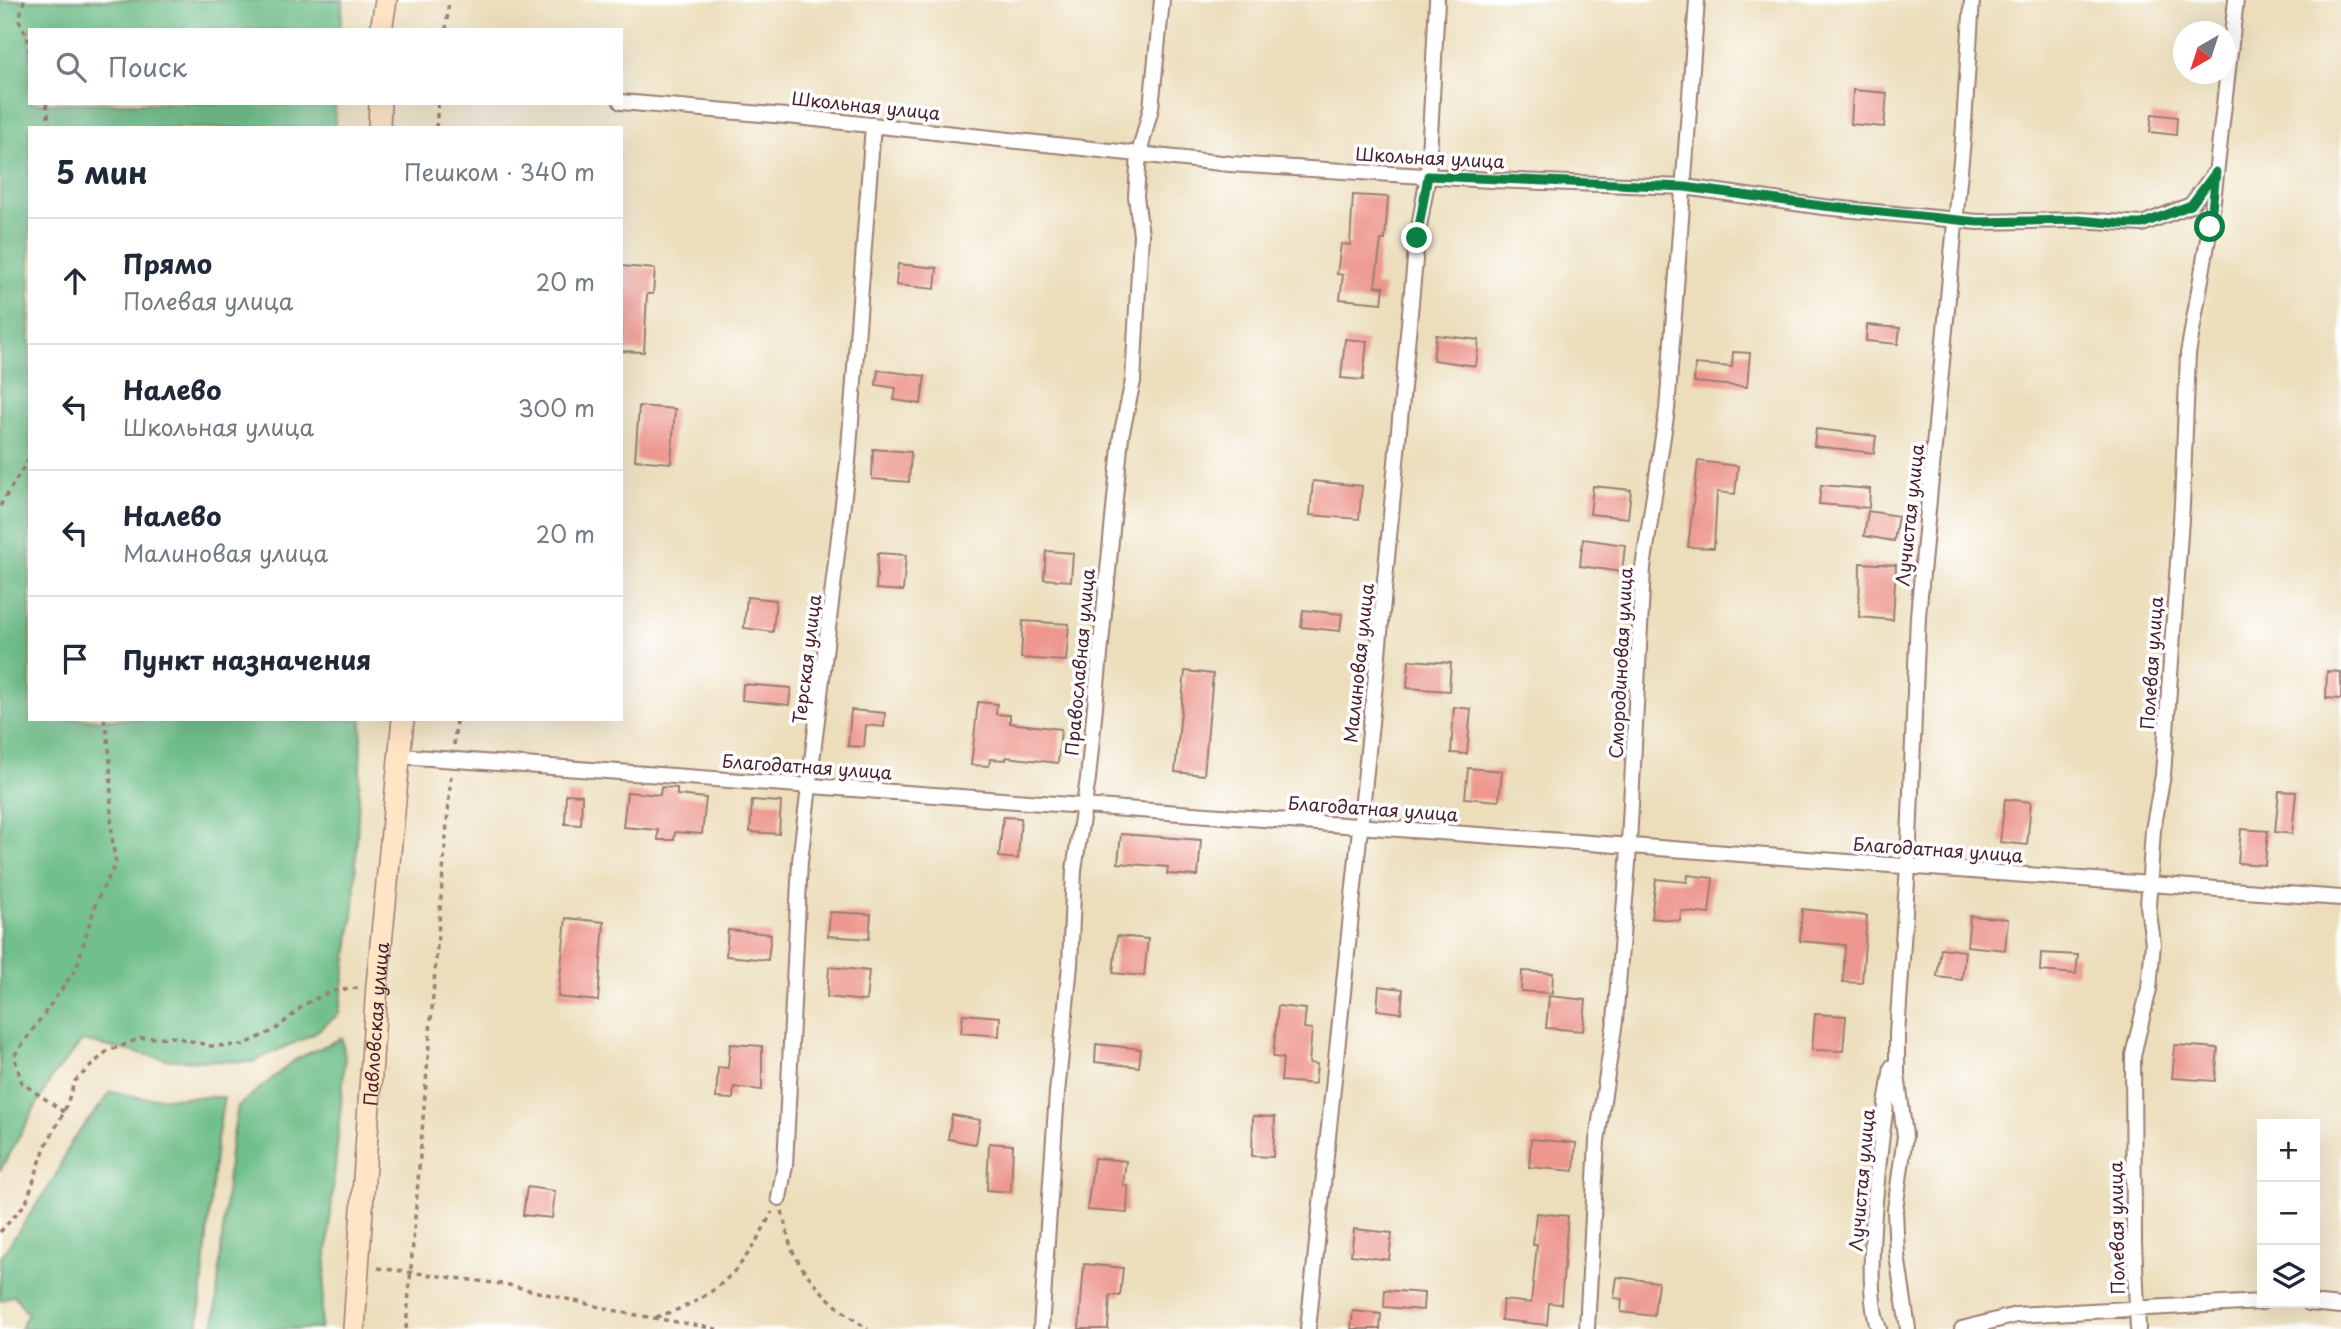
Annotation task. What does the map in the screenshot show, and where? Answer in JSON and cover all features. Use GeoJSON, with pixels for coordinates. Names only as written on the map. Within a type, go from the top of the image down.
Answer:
{"type":"FeatureCollection","features":[{"type":"Feature","properties":{"kind":"street"},"geometry":{"type":"LineString","coordinates":[[382,28],[386,0]]}},
{"type":"Feature","properties":{"kind":"street","name":"Православная улица"},"geometry":{"type":"LineString","coordinates":[[1041,1329],[1057,1093],[1070,965],[1074,870],[1085,806],[1121,436],[1133,381],[1142,235],[1136,196],[1139,154],[1151,108],[1162,0]]}},
{"type":"Feature","properties":{"kind":"street","name":"Малиновая улица"},"geometry":{"type":"LineString","coordinates":[[1308,1329],[1417,238],[1428,176],[1437,0]]}},
{"type":"Feature","properties":{"kind":"street","name":"Смородиновая улица"},"geometry":{"type":"LineString","coordinates":[[1587,1329],[1597,1141],[1615,1021],[1629,846],[1643,568],[1667,410],[1697,0]]}},
{"type":"Feature","properties":{"kind":"street","name":"Лучистая улица"},"geometry":{"type":"LineString","coordinates":[[1879,1329],[1873,1289],[1874,1213],[1897,1034],[1909,866],[1918,616],[1956,217],[1972,0]]}},
{"type":"Feature","properties":{"kind":"street","name":"Полевая улица"},"geometry":{"type":"LineString","coordinates":[[2137,1329],[2133,1055],[2149,989],[2153,943],[2148,906],[2153,830],[2163,775],[2182,505],[2188,354],[2216,172],[2236,0]]}},
{"type":"Feature","properties":{"kind":"street","name":"Школьная улица"},"geometry":{"type":"LineString","coordinates":[[623,102],[873,125],[1230,164],[1685,187],[1823,206],[1956,217],[1978,222],[2079,220],[2142,224],[2191,205],[2216,172]]}},
{"type":"Feature","properties":{"kind":"street"},"geometry":{"type":"LineString","coordinates":[[379,126],[380,105]]}},
{"type":"Feature","properties":{"kind":"street","name":"Терская улица"},"geometry":{"type":"LineString","coordinates":[[779,1198],[785,1165],[800,861],[848,462],[873,125]]}},
{"type":"Feature","properties":{"kind":"street","name":"Павловская улица"},"geometry":{"type":"LineString","coordinates":[[354,1329],[377,985],[403,721]]}},
{"type":"Feature","properties":{"kind":"street","name":"Благодатная улица"},"geometry":{"type":"LineString","coordinates":[[401,756],[2341,898]]}},
{"type":"Feature","properties":{"kind":"street","name":"Лучистая улица"},"geometry":{"type":"LineString","coordinates":[[1897,1034],[1897,1074],[1905,1136],[1896,1190],[1896,1229],[1908,1329]]}},
{"type":"Feature","properties":{"kind":"street"},"geometry":{"type":"LineString","coordinates":[[1962,1329],[2016,1315],[2257,1302]]}},
{"type":"Feature","properties":{"kind":"street"},"geometry":{"type":"LineString","coordinates":[[2320,1304],[2341,1306]]}},
{"type":"Feature","properties":{"kind":"path"},"geometry":{"type":"LineString","coordinates":[[24,0],[19,19],[28,39]]}},
{"type":"Feature","properties":{"kind":"path"},"geometry":{"type":"LineString","coordinates":[[446,28],[449,0]]}},
{"type":"Feature","properties":{"kind":"path"},"geometry":{"type":"LineString","coordinates":[[46,105],[50,126]]}},
{"type":"Feature","properties":{"kind":"path"},"geometry":{"type":"LineString","coordinates":[[436,126],[438,105]]}},
{"type":"Feature","properties":{"kind":"path"},"geometry":{"type":"LineString","coordinates":[[0,506],[28,460]]}},
{"type":"Feature","properties":{"kind":"path"},"geometry":{"type":"LineString","coordinates":[[64,1112],[22,1083],[14,1056],[76,969],[96,902],[116,863],[110,836],[109,738],[105,721]]}},
{"type":"Feature","properties":{"kind":"path"},"geometry":{"type":"LineString","coordinates":[[406,1329],[456,721]]}},
{"type":"Feature","properties":{"kind":"path"},"geometry":{"type":"LineString","coordinates":[[0,1232],[26,1203],[45,1147],[64,1112],[75,1081],[106,1052],[141,1038],[175,1037],[211,1046],[243,1045],[275,1030],[305,1004],[332,992],[377,985]]}},
{"type":"Feature","properties":{"kind":"path"},"geometry":{"type":"LineString","coordinates":[[654,1318],[706,1298],[736,1272],[754,1249],[779,1198]]}},
{"type":"Feature","properties":{"kind":"path"},"geometry":{"type":"LineString","coordinates":[[779,1198],[793,1253],[822,1292],[847,1316],[868,1329]]}},
{"type":"Feature","properties":{"kind":"path"},"geometry":{"type":"LineString","coordinates":[[359,1265],[509,1285],[654,1318],[717,1329]]}},
{"type":"Feature","properties":{"kind":"green space"},"geometry":{"type":"Polygon","coordinates":[[[0,0],[343,0],[340,28],[28,28],[28,105],[335,105],[335,126],[28,126],[28,721],[362,721],[354,907],[339,1014],[312,1035],[252,1062],[171,1060],[82,1041],[52,1077],[0,1171],[0,0]]]}},
{"type":"Feature","properties":{"kind":"green space"},"geometry":{"type":"Polygon","coordinates":[[[342,1038],[345,1059],[320,1329],[214,1329],[230,1152],[238,1106],[296,1059],[342,1038]]]}},
{"type":"Feature","properties":{"kind":"green space"},"geometry":{"type":"Polygon","coordinates":[[[111,1092],[143,1098],[224,1097],[216,1145],[198,1329],[20,1329],[28,1314],[14,1295],[0,1301],[0,1258],[53,1181],[71,1142],[111,1092]]]}},
{"type":"Feature","properties":{"kind":"building"},"geometry":{"type":"Polygon","coordinates":[[[1853,90],[1887,93],[1884,127],[1851,124],[1853,90]]]}},
{"type":"Feature","properties":{"kind":"building"},"geometry":{"type":"Polygon","coordinates":[[[2152,114],[2177,117],[2176,135],[2150,132],[2152,114]]]}},
{"type":"Feature","properties":{"kind":"building"},"geometry":{"type":"Polygon","coordinates":[[[1353,195],[1388,197],[1385,240],[1381,240],[1375,286],[1384,287],[1382,303],[1340,299],[1343,275],[1337,274],[1341,244],[1350,245],[1353,195]]]}},
{"type":"Feature","properties":{"kind":"building"},"geometry":{"type":"Polygon","coordinates":[[[898,264],[937,268],[935,289],[896,285],[898,264]]]}},
{"type":"Feature","properties":{"kind":"building"},"geometry":{"type":"Polygon","coordinates":[[[623,266],[655,269],[653,294],[647,294],[644,352],[623,351],[623,266]]]}},
{"type":"Feature","properties":{"kind":"building"},"geometry":{"type":"Polygon","coordinates":[[[1867,325],[1900,328],[1898,344],[1866,341],[1867,325]]]}},
{"type":"Feature","properties":{"kind":"building"},"geometry":{"type":"Polygon","coordinates":[[[1436,335],[1479,340],[1476,366],[1433,360],[1436,335]]]}},
{"type":"Feature","properties":{"kind":"building"},"geometry":{"type":"Polygon","coordinates":[[[1345,339],[1367,341],[1363,380],[1341,378],[1345,339]]]}},
{"type":"Feature","properties":{"kind":"building"},"geometry":{"type":"Polygon","coordinates":[[[1733,352],[1750,353],[1747,387],[1694,382],[1695,364],[1732,367],[1733,352]]]}},
{"type":"Feature","properties":{"kind":"building"},"geometry":{"type":"Polygon","coordinates":[[[878,370],[925,376],[921,404],[894,400],[896,388],[876,385],[878,370]]]}},
{"type":"Feature","properties":{"kind":"building"},"geometry":{"type":"Polygon","coordinates":[[[639,406],[675,409],[671,463],[635,460],[639,406]]]}},
{"type":"Feature","properties":{"kind":"building"},"geometry":{"type":"Polygon","coordinates":[[[1816,429],[1876,436],[1874,453],[1814,446],[1816,429]]]}},
{"type":"Feature","properties":{"kind":"building"},"geometry":{"type":"Polygon","coordinates":[[[873,449],[911,452],[909,482],[872,479],[873,449]]]}},
{"type":"Feature","properties":{"kind":"building"},"geometry":{"type":"Polygon","coordinates":[[[1698,461],[1738,466],[1735,494],[1717,492],[1714,548],[1688,547],[1698,461]]]}},
{"type":"Feature","properties":{"kind":"building"},"geometry":{"type":"Polygon","coordinates":[[[1313,481],[1362,486],[1359,519],[1310,515],[1313,481]]]}},
{"type":"Feature","properties":{"kind":"building"},"geometry":{"type":"Polygon","coordinates":[[[1821,485],[1870,489],[1869,508],[1819,504],[1821,485]]]}},
{"type":"Feature","properties":{"kind":"building"},"geometry":{"type":"Polygon","coordinates":[[[1593,486],[1631,490],[1628,518],[1590,514],[1593,486]]]}},
{"type":"Feature","properties":{"kind":"building"},"geometry":{"type":"Polygon","coordinates":[[[1868,511],[1898,516],[1894,541],[1864,536],[1868,511]]]}},
{"type":"Feature","properties":{"kind":"building"},"geometry":{"type":"Polygon","coordinates":[[[1583,539],[1625,545],[1622,572],[1580,566],[1583,539]]]}},
{"type":"Feature","properties":{"kind":"building"},"geometry":{"type":"Polygon","coordinates":[[[1046,551],[1073,553],[1071,581],[1044,579],[1046,551]]]}},
{"type":"Feature","properties":{"kind":"building"},"geometry":{"type":"Polygon","coordinates":[[[878,553],[906,555],[903,591],[876,589],[878,553]]]}},
{"type":"Feature","properties":{"kind":"building"},"geometry":{"type":"Polygon","coordinates":[[[1860,563],[1896,565],[1893,620],[1859,617],[1860,563]]]}},
{"type":"Feature","properties":{"kind":"building"},"geometry":{"type":"Polygon","coordinates":[[[747,597],[776,600],[773,632],[744,628],[747,597]]]}},
{"type":"Feature","properties":{"kind":"building"},"geometry":{"type":"Polygon","coordinates":[[[1303,610],[1342,614],[1340,631],[1301,627],[1303,610]]]}},
{"type":"Feature","properties":{"kind":"building"},"geometry":{"type":"Polygon","coordinates":[[[1023,621],[1069,624],[1066,661],[1021,658],[1023,621]]]}},
{"type":"Feature","properties":{"kind":"building"},"geometry":{"type":"Polygon","coordinates":[[[1409,660],[1451,663],[1449,691],[1407,688],[1409,660]]]}},
{"type":"Feature","properties":{"kind":"building"},"geometry":{"type":"Polygon","coordinates":[[[1185,671],[1213,674],[1204,775],[1175,772],[1185,671]]]}},
{"type":"Feature","properties":{"kind":"building"},"geometry":{"type":"Polygon","coordinates":[[[2327,671],[2341,672],[2341,699],[2326,698],[2327,671]]]}},
{"type":"Feature","properties":{"kind":"building"},"geometry":{"type":"Polygon","coordinates":[[[743,684],[791,688],[789,705],[742,700],[743,684]]]}},
{"type":"Feature","properties":{"kind":"building"},"geometry":{"type":"Polygon","coordinates":[[[978,702],[997,704],[996,714],[1010,715],[1010,723],[1061,729],[1058,763],[1006,757],[1006,760],[990,759],[989,766],[971,765],[978,702]]]}},
{"type":"Feature","properties":{"kind":"building"},"geometry":{"type":"Polygon","coordinates":[[[1454,707],[1471,709],[1467,754],[1451,753],[1454,707]]]}},
{"type":"Feature","properties":{"kind":"building"},"geometry":{"type":"Polygon","coordinates":[[[851,710],[885,713],[884,727],[866,725],[864,747],[848,746],[851,710]]]}},
{"type":"Feature","properties":{"kind":"building"},"geometry":{"type":"Polygon","coordinates":[[[1468,768],[1502,771],[1499,801],[1465,798],[1468,768]]]}},
{"type":"Feature","properties":{"kind":"building"},"geometry":{"type":"Polygon","coordinates":[[[661,787],[677,788],[677,795],[706,798],[702,834],[675,832],[674,840],[658,840],[658,830],[623,827],[627,792],[660,795],[661,787]]]}},
{"type":"Feature","properties":{"kind":"building"},"geometry":{"type":"Polygon","coordinates":[[[2279,791],[2296,792],[2292,834],[2275,832],[2279,791]]]}},
{"type":"Feature","properties":{"kind":"building"},"geometry":{"type":"Polygon","coordinates":[[[566,794],[582,795],[581,825],[565,824],[566,794]]]}},
{"type":"Feature","properties":{"kind":"building"},"geometry":{"type":"Polygon","coordinates":[[[2005,799],[2031,802],[2027,845],[2000,842],[2005,799]]]}},
{"type":"Feature","properties":{"kind":"building"},"geometry":{"type":"Polygon","coordinates":[[[752,800],[781,802],[779,834],[750,832],[752,800]]]}},
{"type":"Feature","properties":{"kind":"building"},"geometry":{"type":"Polygon","coordinates":[[[1003,817],[1021,818],[1018,859],[999,857],[1003,817]]]}},
{"type":"Feature","properties":{"kind":"building"},"geometry":{"type":"Polygon","coordinates":[[[2241,829],[2268,831],[2265,865],[2238,863],[2241,829]]]}},
{"type":"Feature","properties":{"kind":"building"},"geometry":{"type":"Polygon","coordinates":[[[1121,834],[1201,840],[1198,876],[1167,874],[1168,867],[1118,863],[1121,834]]]}},
{"type":"Feature","properties":{"kind":"building"},"geometry":{"type":"Polygon","coordinates":[[[1688,875],[1713,878],[1709,914],[1681,911],[1680,921],[1651,918],[1656,879],[1687,882],[1688,875]]]}},
{"type":"Feature","properties":{"kind":"building"},"geometry":{"type":"Polygon","coordinates":[[[1802,909],[1867,916],[1862,983],[1843,982],[1845,945],[1800,941],[1802,909]]]}},
{"type":"Feature","properties":{"kind":"building"},"geometry":{"type":"Polygon","coordinates":[[[830,912],[871,914],[869,939],[828,936],[830,912]]]}},
{"type":"Feature","properties":{"kind":"building"},"geometry":{"type":"Polygon","coordinates":[[[1970,916],[2008,919],[2005,950],[1967,946],[1970,916]]]}},
{"type":"Feature","properties":{"kind":"building"},"geometry":{"type":"Polygon","coordinates":[[[566,918],[604,922],[598,1001],[558,997],[566,918]]]}},
{"type":"Feature","properties":{"kind":"building"},"geometry":{"type":"Polygon","coordinates":[[[728,930],[771,934],[768,960],[726,956],[728,930]]]}},
{"type":"Feature","properties":{"kind":"building"},"geometry":{"type":"Polygon","coordinates":[[[1117,936],[1148,939],[1144,976],[1113,973],[1117,936]]]}},
{"type":"Feature","properties":{"kind":"building"},"geometry":{"type":"Polygon","coordinates":[[[1941,948],[1965,951],[1962,980],[1937,977],[1941,948]]]}},
{"type":"Feature","properties":{"kind":"building"},"geometry":{"type":"Polygon","coordinates":[[[2041,953],[2078,955],[2076,974],[2040,971],[2041,953]]]}},
{"type":"Feature","properties":{"kind":"building"},"geometry":{"type":"Polygon","coordinates":[[[829,967],[869,971],[866,1001],[827,997],[829,967]]]}},
{"type":"Feature","properties":{"kind":"building"},"geometry":{"type":"Polygon","coordinates":[[[1522,971],[1553,973],[1552,993],[1521,991],[1522,971]]]}},
{"type":"Feature","properties":{"kind":"building"},"geometry":{"type":"Polygon","coordinates":[[[1379,986],[1403,989],[1401,1013],[1377,1010],[1379,986]]]}},
{"type":"Feature","properties":{"kind":"building"},"geometry":{"type":"Polygon","coordinates":[[[1549,996],[1586,1000],[1583,1031],[1546,1028],[1549,996]]]}},
{"type":"Feature","properties":{"kind":"building"},"geometry":{"type":"Polygon","coordinates":[[[1278,1006],[1306,1009],[1304,1028],[1312,1029],[1309,1063],[1317,1064],[1315,1084],[1281,1081],[1283,1058],[1273,1057],[1278,1006]]]}},
{"type":"Feature","properties":{"kind":"building"},"geometry":{"type":"Polygon","coordinates":[[[963,1014],[1000,1017],[999,1036],[961,1033],[963,1014]]]}},
{"type":"Feature","properties":{"kind":"building"},"geometry":{"type":"Polygon","coordinates":[[[1815,1014],[1846,1016],[1843,1051],[1812,1050],[1815,1014]]]}},
{"type":"Feature","properties":{"kind":"building"},"geometry":{"type":"Polygon","coordinates":[[[730,1044],[762,1046],[762,1090],[734,1087],[733,1099],[716,1098],[718,1067],[728,1068],[730,1044]]]}},
{"type":"Feature","properties":{"kind":"building"},"geometry":{"type":"Polygon","coordinates":[[[1096,1044],[1141,1049],[1139,1067],[1095,1062],[1096,1044]]]}},
{"type":"Feature","properties":{"kind":"building"},"geometry":{"type":"Polygon","coordinates":[[[2175,1045],[2218,1048],[2215,1081],[2172,1078],[2175,1045]]]}},
{"type":"Feature","properties":{"kind":"building"},"geometry":{"type":"Polygon","coordinates":[[[952,1115],[980,1120],[976,1144],[948,1139],[952,1115]]]}},
{"type":"Feature","properties":{"kind":"building"},"geometry":{"type":"Polygon","coordinates":[[[1253,1116],[1275,1117],[1273,1157],[1252,1156],[1253,1116]]]}},
{"type":"Feature","properties":{"kind":"building"},"geometry":{"type":"Polygon","coordinates":[[[1531,1139],[1576,1143],[1574,1171],[1529,1167],[1531,1139]]]}},
{"type":"Feature","properties":{"kind":"building"},"geometry":{"type":"Polygon","coordinates":[[[989,1143],[1013,1145],[1011,1192],[987,1190],[989,1143]]]}},
{"type":"Feature","properties":{"kind":"building"},"geometry":{"type":"Polygon","coordinates":[[[1094,1158],[1126,1161],[1123,1185],[1128,1186],[1127,1213],[1087,1210],[1094,1158]]]}},
{"type":"Feature","properties":{"kind":"building"},"geometry":{"type":"Polygon","coordinates":[[[527,1187],[555,1191],[552,1218],[523,1215],[527,1187]]]}},
{"type":"Feature","properties":{"kind":"building"},"geometry":{"type":"Polygon","coordinates":[[[1536,1213],[1568,1216],[1561,1304],[1549,1303],[1547,1325],[1501,1320],[1503,1300],[1531,1303],[1537,1245],[1533,1245],[1536,1213]]]}},
{"type":"Feature","properties":{"kind":"building"},"geometry":{"type":"Polygon","coordinates":[[[1354,1229],[1392,1233],[1389,1260],[1351,1255],[1354,1229]]]}},
{"type":"Feature","properties":{"kind":"building"},"geometry":{"type":"Polygon","coordinates":[[[1084,1264],[1123,1268],[1120,1296],[1110,1295],[1108,1329],[1079,1329],[1084,1264]]]}},
{"type":"Feature","properties":{"kind":"building"},"geometry":{"type":"Polygon","coordinates":[[[1617,1277],[1658,1282],[1654,1316],[1621,1312],[1622,1299],[1614,1298],[1617,1277]]]}},
{"type":"Feature","properties":{"kind":"building"},"geometry":{"type":"Polygon","coordinates":[[[1385,1290],[1424,1293],[1423,1310],[1384,1307],[1385,1290]]]}},
{"type":"Feature","properties":{"kind":"building"},"geometry":{"type":"Polygon","coordinates":[[[1353,1311],[1381,1314],[1380,1329],[1351,1329],[1353,1311]]]}},
{"type":"Feature","properties":{"kind":"route"},"geometry":{"type":"LineString","coordinates":[[1417,238],[1428,176],[1685,187],[1823,206],[1956,217],[1978,222],[2079,220],[2142,224],[2191,205],[2205,190],[2216,172],[2210,227]]}}]}
